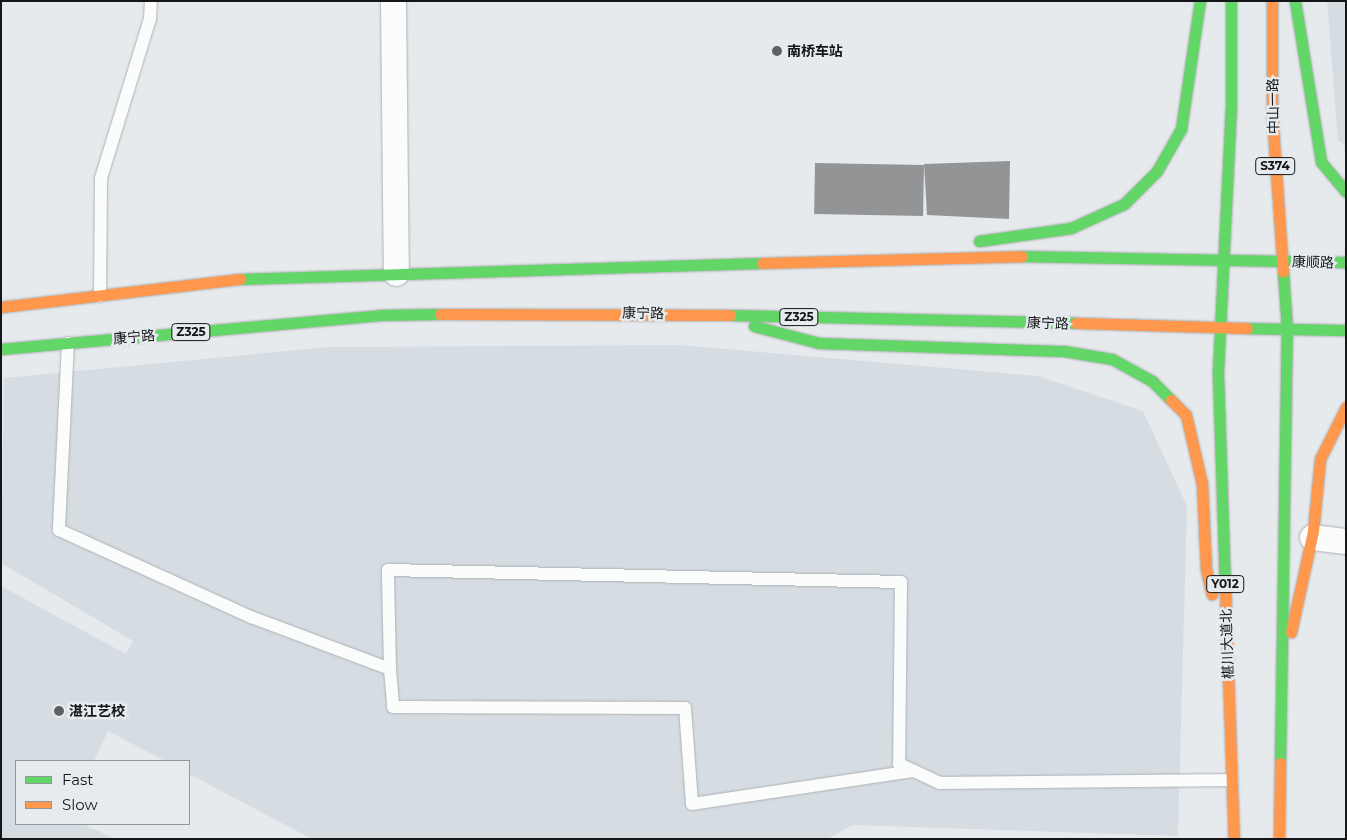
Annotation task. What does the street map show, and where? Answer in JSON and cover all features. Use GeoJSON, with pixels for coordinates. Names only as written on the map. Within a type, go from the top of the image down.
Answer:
{"type":"FeatureCollection","features":[{"type":"Feature","properties":{"kind":"main road"},"geometry":{"type":"LineString","coordinates":[[965,241],[1071,228],[1124,204],[1157,171],[1182,129],[1200,1]]}},
{"type":"Feature","properties":{"kind":"main road"},"geometry":{"type":"LineString","coordinates":[[1218,330],[1220,262],[1231,106],[1230,1]]}},
{"type":"Feature","properties":{"kind":"main road","name":"中山一路"},"geometry":{"type":"LineString","coordinates":[[1272,1],[1272,114],[1286,330]]}},
{"type":"Feature","properties":{"kind":"main road"},"geometry":{"type":"LineString","coordinates":[[1295,1],[1320,162],[1346,192]]}},
{"type":"Feature","properties":{"kind":"main road"},"geometry":{"type":"LineString","coordinates":[[718,265],[782,250]]}},
{"type":"Feature","properties":{"kind":"main road"},"geometry":{"type":"LineString","coordinates":[[1,307],[244,279],[396,273],[588,271],[950,255],[1220,262],[1281,261]]}},
{"type":"Feature","properties":{"kind":"main road","name":"康顺路"},"geometry":{"type":"LineString","coordinates":[[1281,261],[1346,262]]}},
{"type":"Feature","properties":{"kind":"main road","name":"康宁路"},"geometry":{"type":"LineString","coordinates":[[1,350],[380,315],[711,315],[1218,330],[1286,330]]}},
{"type":"Feature","properties":{"kind":"main road"},"geometry":{"type":"LineString","coordinates":[[711,315],[819,343],[1064,351],[1112,359],[1152,381],[1186,414],[1202,484],[1206,569],[1228,654]]}},
{"type":"Feature","properties":{"kind":"main road","name":"椹川大道北"},"geometry":{"type":"LineString","coordinates":[[1218,330],[1234,839]]}},
{"type":"Feature","properties":{"kind":"main road"},"geometry":{"type":"LineString","coordinates":[[1279,839],[1286,330],[1346,330]]}},
{"type":"Feature","properties":{"kind":"main road"},"geometry":{"type":"LineString","coordinates":[[1281,670],[1312,537],[1320,459],[1346,407]]}},
{"type":"Feature","properties":{"kind":"street"},"geometry":{"type":"LineString","coordinates":[[393,1],[396,273]]}},
{"type":"Feature","properties":{"kind":"street"},"geometry":{"type":"LineString","coordinates":[[1312,537],[1346,541]]}},
{"type":"Feature","properties":{"kind":"lane"},"geometry":{"type":"LineString","coordinates":[[100,296],[101,178],[150,19],[151,1]]}},
{"type":"Feature","properties":{"kind":"lane"},"geometry":{"type":"LineString","coordinates":[[68,343],[59,530],[251,617],[390,669]]}},
{"type":"Feature","properties":{"kind":"lane"},"geometry":{"type":"LineString","coordinates":[[914,771],[692,804],[685,708],[393,707],[390,669],[388,570],[901,582],[899,764],[940,783],[1232,780]]}},
{"type":"Feature","properties":{"kind":"shaded area"},"geometry":{"type":"Polygon","coordinates":[[[1327,1],[1346,1],[1346,147],[1338,140],[1327,1]]]}},
{"type":"Feature","properties":{"kind":"shaded area"},"geometry":{"type":"Polygon","coordinates":[[[679,345],[1038,376],[1143,411],[1187,506],[1178,836],[853,825],[827,839],[312,839],[190,775],[190,760],[163,760],[108,731],[94,760],[15,760],[15,825],[85,825],[114,839],[1,839],[1,586],[126,654],[133,641],[1,563],[4,378],[328,347],[679,345]]]}},
{"type":"Feature","properties":{"kind":"building"},"geometry":{"type":"Polygon","coordinates":[[[1010,161],[1009,219],[927,215],[924,164],[1010,161]]]}},
{"type":"Feature","properties":{"kind":"building"},"geometry":{"type":"Polygon","coordinates":[[[815,163],[924,165],[923,216],[814,214],[815,163]]]}},
{"type":"Feature","properties":{"kind":"traffic: fast"},"geometry":{"type":"LineString","coordinates":[[979,241],[1071,228],[1124,204],[1157,171],[1181,129],[1200,1]]}},
{"type":"Feature","properties":{"kind":"traffic: fast"},"geometry":{"type":"LineString","coordinates":[[1225,587],[1218,371],[1231,106],[1231,1]]}},
{"type":"Feature","properties":{"kind":"traffic: fast"},"geometry":{"type":"LineString","coordinates":[[1295,1],[1321,162],[1346,192]]}},
{"type":"Feature","properties":{"kind":"traffic: fast"},"geometry":{"type":"LineString","coordinates":[[1022,256],[1346,262]]}},
{"type":"Feature","properties":{"kind":"traffic: fast"},"geometry":{"type":"LineString","coordinates":[[240,279],[762,263]]}},
{"type":"Feature","properties":{"kind":"traffic: fast"},"geometry":{"type":"LineString","coordinates":[[1280,763],[1287,329],[1283,272]]}},
{"type":"Feature","properties":{"kind":"traffic: fast"},"geometry":{"type":"LineString","coordinates":[[1,349],[380,315],[440,314]]}},
{"type":"Feature","properties":{"kind":"traffic: fast"},"geometry":{"type":"LineString","coordinates":[[730,315],[1076,323]]}},
{"type":"Feature","properties":{"kind":"traffic: fast"},"geometry":{"type":"LineString","coordinates":[[754,326],[819,343],[1064,351],[1112,359],[1152,381],[1171,400]]}},
{"type":"Feature","properties":{"kind":"traffic: fast"},"geometry":{"type":"LineString","coordinates":[[1247,328],[1346,330]]}},
{"type":"Feature","properties":{"kind":"traffic: slow"},"geometry":{"type":"LineString","coordinates":[[1272,1],[1272,114],[1283,272]]}},
{"type":"Feature","properties":{"kind":"traffic: slow"},"geometry":{"type":"LineString","coordinates":[[762,263],[1022,256]]}},
{"type":"Feature","properties":{"kind":"traffic: slow"},"geometry":{"type":"LineString","coordinates":[[1,307],[240,279]]}},
{"type":"Feature","properties":{"kind":"traffic: slow"},"geometry":{"type":"LineString","coordinates":[[440,314],[730,315]]}},
{"type":"Feature","properties":{"kind":"traffic: slow"},"geometry":{"type":"LineString","coordinates":[[1076,323],[1247,328]]}},
{"type":"Feature","properties":{"kind":"traffic: slow"},"geometry":{"type":"LineString","coordinates":[[1171,400],[1186,415],[1202,484],[1206,569],[1212,594]]}},
{"type":"Feature","properties":{"kind":"traffic: slow"},"geometry":{"type":"LineString","coordinates":[[1291,632],[1313,531],[1320,459],[1346,407]]}},
{"type":"Feature","properties":{"kind":"traffic: slow"},"geometry":{"type":"LineString","coordinates":[[1225,587],[1234,839]]}},
{"type":"Feature","properties":{"kind":"traffic: slow"},"geometry":{"type":"LineString","coordinates":[[1279,839],[1280,763]]}},
{"type":"Feature","properties":{"kind":"place","name":"南桥车站"},"geometry":{"type":"Point","coordinates":[777,51]}},
{"type":"Feature","properties":{"kind":"place","name":"湛江艺校"},"geometry":{"type":"Point","coordinates":[59,711]}}]}
